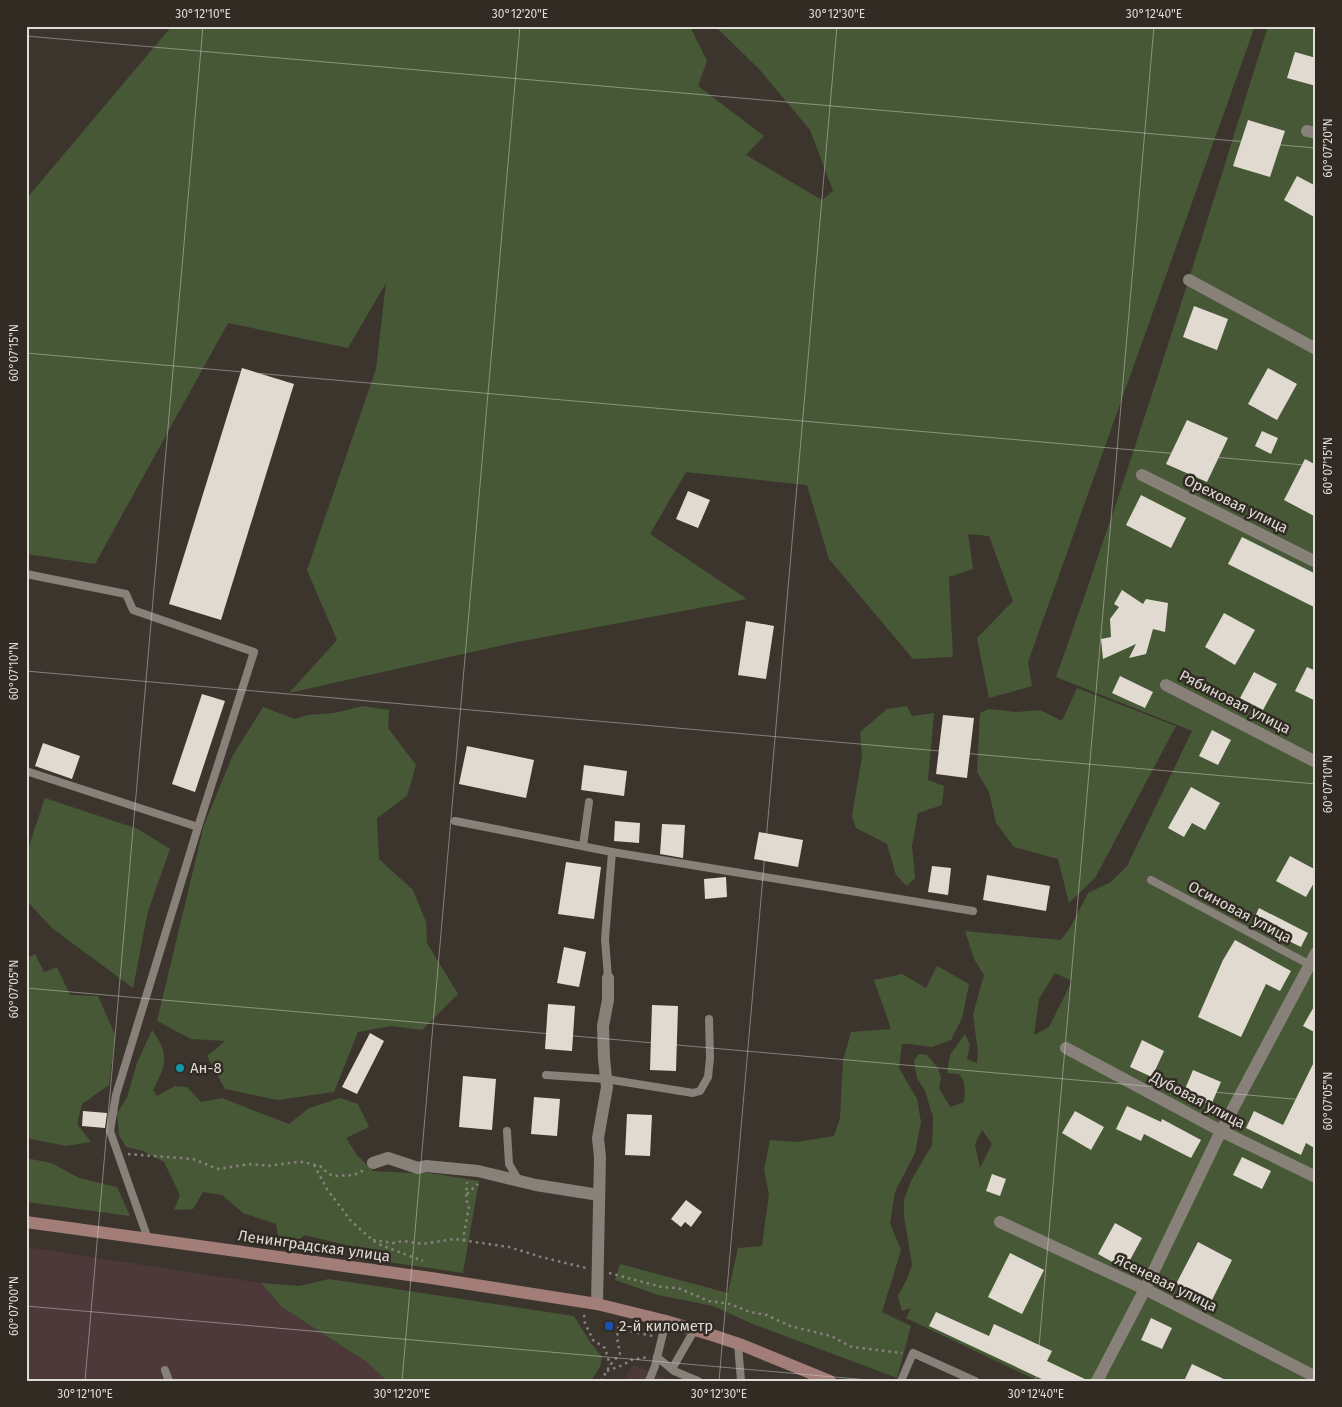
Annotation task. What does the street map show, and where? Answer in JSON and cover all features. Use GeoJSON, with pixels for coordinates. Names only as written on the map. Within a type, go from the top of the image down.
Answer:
{"type":"FeatureCollection","features":[{"type":"Feature","properties":{"kind":"main road","name":"Ленинградская улица"},"geometry":{"type":"LineString","coordinates":[[26,1222],[431,1278],[666,1320],[738,1344],[830,1381]]}},
{"type":"Feature","properties":{"kind":"street"},"geometry":{"type":"LineString","coordinates":[[1189,280],[1316,349]]}},
{"type":"Feature","properties":{"kind":"street","name":"Ореховая улица"},"geometry":{"type":"LineString","coordinates":[[1142,475],[1316,562]]}},
{"type":"Feature","properties":{"kind":"street","name":"Рябиновая улица"},"geometry":{"type":"LineString","coordinates":[[1166,685],[1316,762]]}},
{"type":"Feature","properties":{"kind":"street"},"geometry":{"type":"LineString","coordinates":[[1097,1381],[1145,1289],[1221,1132],[1313,966],[1316,953]]}},
{"type":"Feature","properties":{"kind":"street"},"geometry":{"type":"LineString","coordinates":[[592,1306],[598,1270],[600,1157],[598,1138],[601,1114],[607,1094],[602,1026],[608,1000],[608,978]]}},
{"type":"Feature","properties":{"kind":"street","name":"Дубовая улица"},"geometry":{"type":"LineString","coordinates":[[1066,1048],[1221,1132],[1316,1177]]}},
{"type":"Feature","properties":{"kind":"street"},"geometry":{"type":"LineString","coordinates":[[373,1163],[388,1158],[418,1168],[426,1166],[467,1169],[557,1189],[599,1195]]}},
{"type":"Feature","properties":{"kind":"street","name":"Ясеневая улица"},"geometry":{"type":"LineString","coordinates":[[1000,1222],[1145,1289],[1316,1377]]}},
{"type":"Feature","properties":{"kind":"lane"},"geometry":{"type":"LineString","coordinates":[[26,574],[126,594],[132,610],[254,652],[116,1095],[110,1131],[148,1239]]}},
{"type":"Feature","properties":{"kind":"lane"},"geometry":{"type":"LineString","coordinates":[[26,770],[198,827]]}},
{"type":"Feature","properties":{"kind":"lane"},"geometry":{"type":"LineString","coordinates":[[583,846],[589,802]]}},
{"type":"Feature","properties":{"kind":"lane"},"geometry":{"type":"LineString","coordinates":[[455,821],[612,852],[973,911]]}},
{"type":"Feature","properties":{"kind":"lane"},"geometry":{"type":"LineString","coordinates":[[608,978],[605,939],[612,852]]}},
{"type":"Feature","properties":{"kind":"lane","name":"Осиновая улица"},"geometry":{"type":"LineString","coordinates":[[1151,880],[1313,966]]}},
{"type":"Feature","properties":{"kind":"lane"},"geometry":{"type":"LineString","coordinates":[[546,1075],[606,1079],[693,1093],[700,1091],[708,1077],[710,1058],[709,1019]]}},
{"type":"Feature","properties":{"kind":"lane"},"geometry":{"type":"LineString","coordinates":[[507,1131],[509,1164],[518,1181]]}},
{"type":"Feature","properties":{"kind":"lane"},"geometry":{"type":"LineString","coordinates":[[649,1381],[666,1320]]}},
{"type":"Feature","properties":{"kind":"lane"},"geometry":{"type":"LineString","coordinates":[[672,1369],[695,1329]]}},
{"type":"Feature","properties":{"kind":"lane"},"geometry":{"type":"LineString","coordinates":[[738,1344],[741,1381]]}},
{"type":"Feature","properties":{"kind":"lane"},"geometry":{"type":"LineString","coordinates":[[901,1381],[913,1353],[975,1381]]}},
{"type":"Feature","properties":{"kind":"lane"},"geometry":{"type":"LineString","coordinates":[[657,1357],[672,1369],[698,1381]]}},
{"type":"Feature","properties":{"kind":"lane"},"geometry":{"type":"LineString","coordinates":[[164,1370],[169,1381]]}},
{"type":"Feature","properties":{"kind":"path"},"geometry":{"type":"LineString","coordinates":[[118,1152],[193,1159],[218,1169],[250,1164],[268,1166],[304,1162],[322,1167],[327,1173],[334,1176],[354,1176],[373,1163]]}},
{"type":"Feature","properties":{"kind":"path"},"geometry":{"type":"LineString","coordinates":[[314,1165],[327,1189],[351,1221],[372,1240],[423,1261]]}},
{"type":"Feature","properties":{"kind":"path"},"geometry":{"type":"LineString","coordinates":[[464,1241],[469,1206],[466,1199],[467,1169]]}},
{"type":"Feature","properties":{"kind":"path"},"geometry":{"type":"LineString","coordinates":[[372,1240],[393,1243],[404,1241],[422,1244],[454,1239],[509,1247],[541,1258],[598,1270],[662,1287],[678,1288],[709,1301],[730,1304],[750,1312],[767,1315],[790,1326],[831,1336],[852,1347],[901,1352],[912,1356]]}},
{"type":"Feature","properties":{"kind":"path"},"geometry":{"type":"LineString","coordinates":[[592,1306],[584,1315],[585,1324],[593,1340],[605,1348],[610,1365]]}},
{"type":"Feature","properties":{"kind":"path"},"geometry":{"type":"LineString","coordinates":[[601,1381],[610,1365],[620,1354],[617,1337],[619,1324]]}},
{"type":"Feature","properties":{"kind":"path"},"geometry":{"type":"LineString","coordinates":[[618,1329],[662,1338]]}},
{"type":"Feature","properties":{"kind":"path"},"geometry":{"type":"LineString","coordinates":[[607,1371],[623,1366],[631,1360],[657,1357]]}},
{"type":"Feature","properties":{"kind":"shaded area"},"geometry":{"type":"Polygon","coordinates":[[[26,1247],[261,1283],[282,1307],[368,1363],[387,1381],[26,1381],[26,1247]]]}},
{"type":"Feature","properties":{"kind":"shaded area"},"geometry":{"type":"Polygon","coordinates":[[[633,1365],[673,1381],[623,1381],[633,1365]]]}},
{"type":"Feature","properties":{"kind":"green space"},"geometry":{"type":"Polygon","coordinates":[[[172,26],[690,26],[707,61],[698,86],[764,136],[746,155],[822,200],[833,191],[810,130],[760,70],[715,26],[1255,26],[1028,662],[1032,686],[989,698],[977,638],[1013,601],[989,536],[968,534],[973,569],[949,577],[953,657],[913,659],[829,559],[807,485],[686,472],[650,534],[747,599],[512,643],[289,693],[337,640],[307,570],[376,369],[386,283],[348,348],[228,323],[95,564],[26,554],[26,199],[172,26]]]}},
{"type":"Feature","properties":{"kind":"green space"},"geometry":{"type":"Polygon","coordinates":[[[1268,26],[1316,26],[1316,1381],[1038,1381],[906,1318],[911,1308],[902,1311],[898,1296],[912,1265],[904,1216],[904,1200],[911,1181],[932,1145],[933,1117],[925,1091],[917,1078],[914,1060],[919,1054],[927,1055],[938,1068],[941,1078],[939,1088],[950,1107],[964,1102],[963,1080],[959,1074],[947,1073],[950,1055],[965,1034],[970,1045],[967,1059],[977,1063],[978,1053],[973,1014],[984,975],[974,959],[965,931],[1061,940],[1070,928],[1088,893],[1111,882],[1127,866],[1192,731],[1056,677],[1139,434],[1268,26]],[[1055,973],[1039,999],[1034,1035],[1049,1027],[1072,981],[1055,973]],[[982,1130],[975,1144],[980,1168],[992,1144],[982,1130]]]}},
{"type":"Feature","properties":{"kind":"green space"},"geometry":{"type":"Polygon","coordinates":[[[1077,688],[1176,726],[1095,878],[1069,903],[1058,859],[1014,847],[996,823],[989,792],[977,772],[980,713],[989,709],[1017,712],[1040,710],[1062,721],[1077,688]]]}},
{"type":"Feature","properties":{"kind":"green space"},"geometry":{"type":"Polygon","coordinates":[[[363,706],[389,710],[388,728],[416,765],[407,796],[377,818],[379,859],[413,890],[426,922],[427,943],[458,994],[422,1030],[391,1026],[358,1032],[334,1092],[277,1100],[225,1089],[207,1056],[225,1041],[191,1039],[157,1021],[204,825],[232,757],[263,707],[295,719],[363,706]]]}},
{"type":"Feature","properties":{"kind":"green space"},"geometry":{"type":"Polygon","coordinates":[[[907,706],[912,716],[934,713],[928,780],[944,786],[942,805],[918,813],[912,846],[915,878],[907,886],[896,875],[887,844],[856,828],[852,816],[862,757],[860,732],[887,709],[907,706]]]}},
{"type":"Feature","properties":{"kind":"green space"},"geometry":{"type":"Polygon","coordinates":[[[45,798],[138,829],[170,849],[148,911],[133,988],[52,928],[26,900],[26,848],[28,849],[45,798]]]}},
{"type":"Feature","properties":{"kind":"green space"},"geometry":{"type":"Polygon","coordinates":[[[35,954],[44,972],[57,967],[70,995],[98,996],[115,1035],[109,1085],[82,1104],[77,1124],[91,1142],[66,1146],[26,1138],[26,959],[35,954]]]}},
{"type":"Feature","properties":{"kind":"green space"},"geometry":{"type":"Polygon","coordinates":[[[937,966],[969,984],[962,1018],[951,1040],[932,1047],[902,1044],[899,1068],[917,1099],[921,1122],[915,1153],[895,1192],[890,1223],[901,1250],[882,1312],[911,1326],[897,1378],[755,1325],[713,1306],[658,1295],[615,1280],[620,1264],[728,1293],[738,1248],[762,1246],[769,1194],[764,1170],[770,1140],[796,1142],[834,1136],[840,1118],[843,1061],[851,1032],[891,1029],[874,980],[902,974],[926,988],[937,966]]]}},
{"type":"Feature","properties":{"kind":"green space"},"geometry":{"type":"Polygon","coordinates":[[[152,1030],[158,1038],[164,1053],[161,1073],[153,1090],[157,1096],[175,1086],[187,1087],[201,1102],[222,1098],[289,1124],[309,1108],[340,1098],[358,1104],[369,1127],[346,1138],[357,1155],[373,1171],[430,1173],[479,1181],[463,1273],[395,1263],[357,1260],[350,1246],[305,1235],[297,1241],[286,1241],[278,1235],[276,1224],[243,1213],[222,1195],[203,1192],[193,1209],[174,1210],[180,1195],[164,1162],[143,1151],[126,1147],[119,1135],[117,1113],[127,1098],[137,1063],[152,1030]]]}},
{"type":"Feature","properties":{"kind":"green space"},"geometry":{"type":"Polygon","coordinates":[[[26,1158],[51,1163],[79,1178],[117,1187],[130,1216],[26,1202],[26,1158]]]}},
{"type":"Feature","properties":{"kind":"green space"},"geometry":{"type":"Polygon","coordinates":[[[329,1279],[574,1316],[602,1357],[600,1367],[591,1381],[387,1381],[368,1363],[282,1307],[261,1283],[299,1286],[329,1279]]]}},
{"type":"Feature","properties":{"kind":"building"},"geometry":{"type":"Polygon","coordinates":[[[1295,52],[1316,58],[1316,86],[1287,78],[1295,52]]]}},
{"type":"Feature","properties":{"kind":"building"},"geometry":{"type":"Polygon","coordinates":[[[1248,120],[1285,131],[1270,177],[1233,166],[1248,120]]]}},
{"type":"Feature","properties":{"kind":"building"},"geometry":{"type":"Polygon","coordinates":[[[1297,176],[1316,186],[1316,218],[1284,200],[1297,176]]]}},
{"type":"Feature","properties":{"kind":"building"},"geometry":{"type":"Polygon","coordinates":[[[1194,306],[1228,319],[1217,350],[1183,337],[1194,306]]]}},
{"type":"Feature","properties":{"kind":"building"},"geometry":{"type":"Polygon","coordinates":[[[242,368],[294,384],[221,620],[169,604],[242,368]]]}},
{"type":"Feature","properties":{"kind":"building"},"geometry":{"type":"Polygon","coordinates":[[[1268,368],[1297,384],[1277,420],[1248,404],[1268,368]]]}},
{"type":"Feature","properties":{"kind":"building"},"geometry":{"type":"Polygon","coordinates":[[[1187,420],[1228,438],[1207,482],[1166,464],[1187,420]]]}},
{"type":"Feature","properties":{"kind":"building"},"geometry":{"type":"Polygon","coordinates":[[[1262,431],[1278,438],[1271,454],[1255,446],[1262,431]]]}},
{"type":"Feature","properties":{"kind":"building"},"geometry":{"type":"Polygon","coordinates":[[[1305,459],[1316,465],[1316,517],[1284,500],[1305,459]]]}},
{"type":"Feature","properties":{"kind":"building"},"geometry":{"type":"Polygon","coordinates":[[[688,491],[710,500],[698,528],[676,519],[688,491]]]}},
{"type":"Feature","properties":{"kind":"building"},"geometry":{"type":"Polygon","coordinates":[[[1141,495],[1186,518],[1171,548],[1126,525],[1141,495]]]}},
{"type":"Feature","properties":{"kind":"building"},"geometry":{"type":"Polygon","coordinates":[[[1242,537],[1316,574],[1316,608],[1228,564],[1242,537]]]}},
{"type":"Feature","properties":{"kind":"building"},"geometry":{"type":"Polygon","coordinates":[[[1122,590],[1143,604],[1146,599],[1168,603],[1165,632],[1153,629],[1146,654],[1129,658],[1136,644],[1103,659],[1101,639],[1111,637],[1110,619],[1119,607],[1114,604],[1122,590]]]}},
{"type":"Feature","properties":{"kind":"building"},"geometry":{"type":"Polygon","coordinates":[[[1224,613],[1255,630],[1235,665],[1205,647],[1224,613]]]}},
{"type":"Feature","properties":{"kind":"building"},"geometry":{"type":"Polygon","coordinates":[[[746,621],[774,626],[766,679],[738,675],[746,621]]]}},
{"type":"Feature","properties":{"kind":"building"},"geometry":{"type":"Polygon","coordinates":[[[1307,667],[1316,671],[1316,701],[1295,691],[1307,667]]]}},
{"type":"Feature","properties":{"kind":"building"},"geometry":{"type":"Polygon","coordinates":[[[1254,672],[1277,684],[1263,710],[1240,698],[1254,672]]]}},
{"type":"Feature","properties":{"kind":"building"},"geometry":{"type":"Polygon","coordinates":[[[1120,676],[1153,692],[1145,708],[1112,693],[1120,676]]]}},
{"type":"Feature","properties":{"kind":"building"},"geometry":{"type":"Polygon","coordinates":[[[202,694],[225,701],[195,792],[172,784],[202,694]]]}},
{"type":"Feature","properties":{"kind":"building"},"geometry":{"type":"Polygon","coordinates":[[[943,715],[974,718],[967,778],[936,774],[943,715]]]}},
{"type":"Feature","properties":{"kind":"building"},"geometry":{"type":"Polygon","coordinates":[[[1212,730],[1231,740],[1218,765],[1199,756],[1212,730]]]}},
{"type":"Feature","properties":{"kind":"building"},"geometry":{"type":"Polygon","coordinates":[[[43,743],[80,756],[72,779],[35,766],[43,743]]]}},
{"type":"Feature","properties":{"kind":"building"},"geometry":{"type":"Polygon","coordinates":[[[467,746],[534,760],[526,798],[459,784],[467,746]]]}},
{"type":"Feature","properties":{"kind":"building"},"geometry":{"type":"Polygon","coordinates":[[[584,765],[627,771],[624,796],[581,790],[584,765]]]}},
{"type":"Feature","properties":{"kind":"building"},"geometry":{"type":"Polygon","coordinates":[[[1191,787],[1220,803],[1205,830],[1192,823],[1184,837],[1168,828],[1191,787]]]}},
{"type":"Feature","properties":{"kind":"building"},"geometry":{"type":"Polygon","coordinates":[[[615,821],[640,823],[639,843],[614,841],[615,821]]]}},
{"type":"Feature","properties":{"kind":"building"},"geometry":{"type":"Polygon","coordinates":[[[662,824],[685,825],[683,858],[660,854],[662,824]]]}},
{"type":"Feature","properties":{"kind":"building"},"geometry":{"type":"Polygon","coordinates":[[[759,832],[803,840],[798,867],[754,859],[759,832]]]}},
{"type":"Feature","properties":{"kind":"building"},"geometry":{"type":"Polygon","coordinates":[[[1290,856],[1316,870],[1316,879],[1306,897],[1276,881],[1290,856]]]}},
{"type":"Feature","properties":{"kind":"building"},"geometry":{"type":"Polygon","coordinates":[[[566,862],[601,867],[594,919],[558,914],[566,862]]]}},
{"type":"Feature","properties":{"kind":"building"},"geometry":{"type":"Polygon","coordinates":[[[932,866],[951,868],[948,895],[928,892],[932,866]]]}},
{"type":"Feature","properties":{"kind":"building"},"geometry":{"type":"Polygon","coordinates":[[[987,875],[1050,886],[1046,911],[983,900],[987,875]]]}},
{"type":"Feature","properties":{"kind":"building"},"geometry":{"type":"Polygon","coordinates":[[[726,877],[727,897],[705,899],[704,879],[726,877]]]}},
{"type":"Feature","properties":{"kind":"building"},"geometry":{"type":"Polygon","coordinates":[[[1259,908],[1308,933],[1301,947],[1252,923],[1259,908]]]}},
{"type":"Feature","properties":{"kind":"building"},"geometry":{"type":"Polygon","coordinates":[[[1235,940],[1291,971],[1280,991],[1266,984],[1241,1037],[1198,1017],[1223,960],[1235,940]]]}},
{"type":"Feature","properties":{"kind":"building"},"geometry":{"type":"Polygon","coordinates":[[[564,947],[586,952],[579,987],[557,983],[564,947]]]}},
{"type":"Feature","properties":{"kind":"building"},"geometry":{"type":"Polygon","coordinates":[[[1316,1003],[1316,1033],[1303,1026],[1316,1003]]]}},
{"type":"Feature","properties":{"kind":"building"},"geometry":{"type":"Polygon","coordinates":[[[548,1004],[575,1006],[572,1051],[545,1049],[548,1004]]]}},
{"type":"Feature","properties":{"kind":"building"},"geometry":{"type":"Polygon","coordinates":[[[652,1005],[678,1006],[676,1071],[650,1070],[652,1005]]]}},
{"type":"Feature","properties":{"kind":"building"},"geometry":{"type":"Polygon","coordinates":[[[370,1033],[384,1041],[357,1094],[342,1087],[370,1033]]]}},
{"type":"Feature","properties":{"kind":"building"},"geometry":{"type":"Polygon","coordinates":[[[1142,1040],[1164,1051],[1152,1077],[1130,1067],[1142,1040]]]}},
{"type":"Feature","properties":{"kind":"building"},"geometry":{"type":"Polygon","coordinates":[[[1316,1058],[1316,1149],[1306,1143],[1301,1155],[1246,1128],[1254,1111],[1283,1125],[1316,1058]]]}},
{"type":"Feature","properties":{"kind":"building"},"geometry":{"type":"Polygon","coordinates":[[[1193,1070],[1221,1082],[1211,1105],[1183,1094],[1193,1070]]]}},
{"type":"Feature","properties":{"kind":"building"},"geometry":{"type":"Polygon","coordinates":[[[463,1076],[496,1079],[492,1130],[459,1127],[463,1076]]]}},
{"type":"Feature","properties":{"kind":"building"},"geometry":{"type":"Polygon","coordinates":[[[534,1097],[560,1099],[557,1136],[531,1134],[534,1097]]]}},
{"type":"Feature","properties":{"kind":"building"},"geometry":{"type":"Polygon","coordinates":[[[1127,1106],[1161,1122],[1162,1119],[1201,1140],[1191,1158],[1144,1134],[1141,1141],[1116,1129],[1127,1106]]]}},
{"type":"Feature","properties":{"kind":"building"},"geometry":{"type":"Polygon","coordinates":[[[83,1111],[107,1113],[105,1128],[82,1126],[83,1111]]]}},
{"type":"Feature","properties":{"kind":"building"},"geometry":{"type":"Polygon","coordinates":[[[1075,1111],[1104,1127],[1091,1150],[1062,1133],[1075,1111]]]}},
{"type":"Feature","properties":{"kind":"building"},"geometry":{"type":"Polygon","coordinates":[[[627,1114],[652,1115],[650,1156],[625,1155],[627,1114]]]}},
{"type":"Feature","properties":{"kind":"building"},"geometry":{"type":"Polygon","coordinates":[[[1242,1157],[1271,1171],[1262,1189],[1233,1175],[1242,1157]]]}},
{"type":"Feature","properties":{"kind":"building"},"geometry":{"type":"Polygon","coordinates":[[[992,1174],[1006,1179],[1000,1196],[986,1191],[992,1174]]]}},
{"type":"Feature","properties":{"kind":"building"},"geometry":{"type":"Polygon","coordinates":[[[686,1200],[702,1212],[691,1227],[685,1222],[681,1227],[671,1219],[686,1200]]]}},
{"type":"Feature","properties":{"kind":"building"},"geometry":{"type":"Polygon","coordinates":[[[1115,1223],[1142,1238],[1125,1269],[1098,1254],[1115,1223]]]}},
{"type":"Feature","properties":{"kind":"building"},"geometry":{"type":"Polygon","coordinates":[[[1198,1242],[1232,1260],[1211,1302],[1176,1284],[1198,1242]]]}},
{"type":"Feature","properties":{"kind":"building"},"geometry":{"type":"Polygon","coordinates":[[[1010,1253],[1044,1270],[1022,1314],[988,1297],[1010,1253]]]}},
{"type":"Feature","properties":{"kind":"building"},"geometry":{"type":"Polygon","coordinates":[[[936,1312],[989,1336],[994,1324],[1052,1351],[1047,1361],[1089,1381],[1046,1381],[929,1326],[936,1312]]]}},
{"type":"Feature","properties":{"kind":"building"},"geometry":{"type":"Polygon","coordinates":[[[1151,1318],[1172,1328],[1162,1349],[1141,1340],[1151,1318]]]}},
{"type":"Feature","properties":{"kind":"building"},"geometry":{"type":"Polygon","coordinates":[[[1192,1364],[1228,1381],[1184,1381],[1192,1364]]]}},
{"type":"Feature","properties":{"kind":"place","name":"Ан-8"},"geometry":{"type":"Point","coordinates":[180,1068]}},
{"type":"Feature","properties":{"kind":"place","name":"2-й километр"},"geometry":{"type":"Point","coordinates":[609,1326]}}]}
